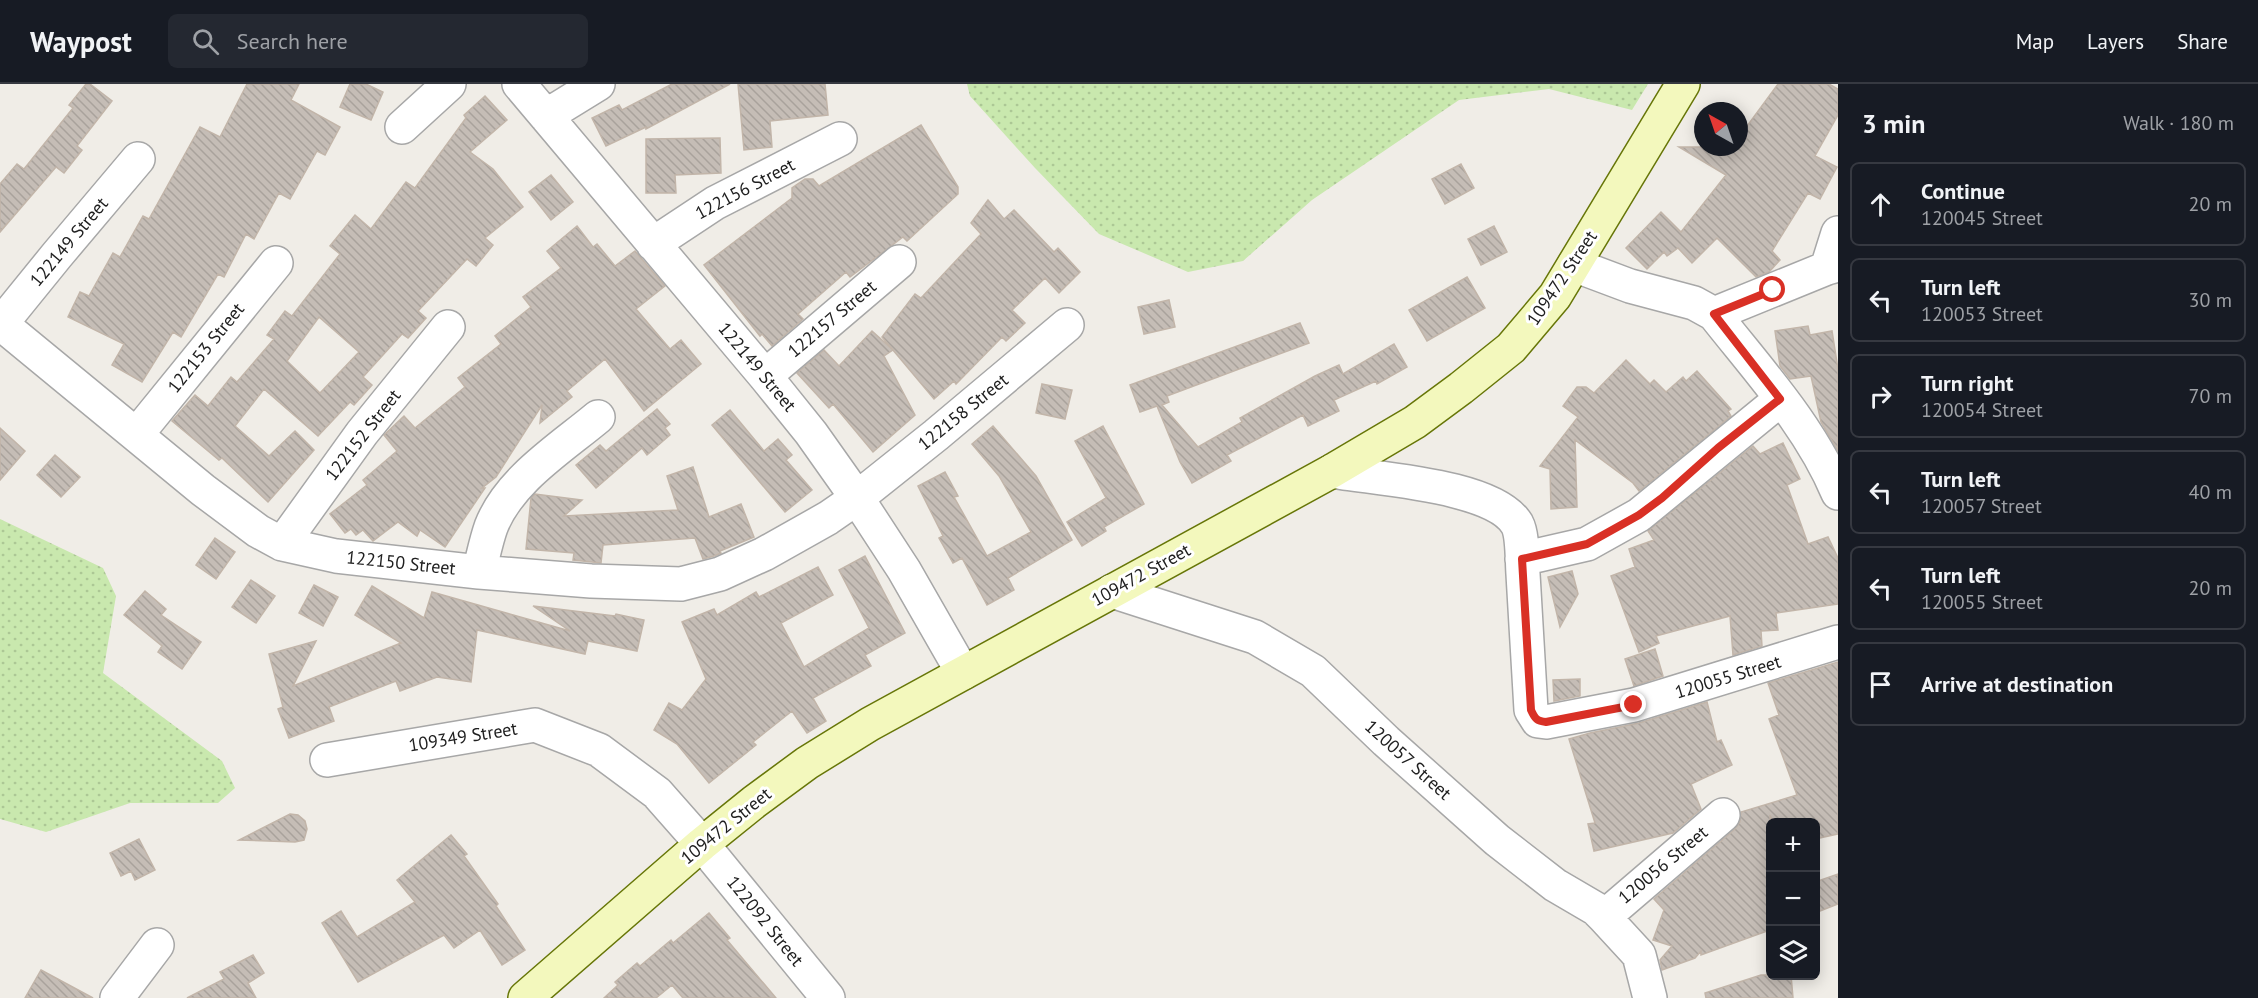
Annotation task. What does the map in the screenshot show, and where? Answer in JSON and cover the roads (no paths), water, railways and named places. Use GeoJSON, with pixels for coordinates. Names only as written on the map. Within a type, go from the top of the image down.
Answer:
{"type":"FeatureCollection","features":[{"type":"Feature","properties":{"kind":"street"},"geometry":{"type":"LineString","coordinates":[[402,127],[449,84]]}},
{"type":"Feature","properties":{"kind":"street","name":"122149 Street"},"geometry":{"type":"LineString","coordinates":[[519,84],[811,433],[904,570],[963,674]]}},
{"type":"Feature","properties":{"kind":"street"},"geometry":{"type":"LineString","coordinates":[[546,116],[598,84]]}},
{"type":"Feature","properties":{"kind":"street","name":"109472 Street"},"geometry":{"type":"LineString","coordinates":[[525,998],[702,844],[807,763],[870,724],[1332,471],[1415,422],[1510,348],[1555,297],[1683,84]]}},
{"type":"Feature","properties":{"kind":"street","name":"122156 Street"},"geometry":{"type":"LineString","coordinates":[[653,244],[715,203],[840,139]]}},
{"type":"Feature","properties":{"kind":"street","name":"122149 Street"},"geometry":{"type":"LineString","coordinates":[[1,324],[138,159]]}},
{"type":"Feature","properties":{"kind":"street"},"geometry":{"type":"LineString","coordinates":[[1714,314],[1832,266],[1838,233]]}},
{"type":"Feature","properties":{"kind":"street","name":"122157 Street"},"geometry":{"type":"LineString","coordinates":[[765,376],[899,262]]}},
{"type":"Feature","properties":{"kind":"street","name":"122153 Street"},"geometry":{"type":"LineString","coordinates":[[137,434],[276,263]]}},
{"type":"Feature","properties":{"kind":"street"},"geometry":{"type":"LineString","coordinates":[[1574,265],[1641,289],[1694,303],[1714,314],[1780,399],[1830,475],[1838,493]]}},
{"type":"Feature","properties":{"kind":"street","name":"122150 Street"},"geometry":{"type":"LineString","coordinates":[[1,324],[203,490],[258,531],[282,544],[336,556],[479,572],[591,581],[681,584],[720,574],[764,554],[828,518],[857,498]]}},
{"type":"Feature","properties":{"kind":"street","name":"122158 Street"},"geometry":{"type":"LineString","coordinates":[[857,498],[1068,325]]}},
{"type":"Feature","properties":{"kind":"street","name":"122152 Street"},"geometry":{"type":"LineString","coordinates":[[282,544],[362,434],[448,327]]}},
{"type":"Feature","properties":{"kind":"street"},"geometry":{"type":"LineString","coordinates":[[1332,471],[1445,488],[1480,499],[1503,511],[1517,524],[1522,559],[1587,544],[1639,515],[1780,399]]}},
{"type":"Feature","properties":{"kind":"street"},"geometry":{"type":"LineString","coordinates":[[479,572],[491,526],[508,498],[542,464],[598,417]]}},
{"type":"Feature","properties":{"kind":"street","name":"120055 Street"},"geometry":{"type":"LineString","coordinates":[[1522,559],[1531,710],[1538,721],[1546,722],[1634,705],[1838,642]]}},
{"type":"Feature","properties":{"kind":"street","name":"120057 Street"},"geometry":{"type":"LineString","coordinates":[[1112,591],[1255,637],[1313,671],[1386,741],[1497,840],[1555,885],[1604,916],[1639,955],[1650,998]]}},
{"type":"Feature","properties":{"kind":"street","name":"109349 Street"},"geometry":{"type":"LineString","coordinates":[[327,760],[535,725],[599,750],[657,793],[702,844]]}},
{"type":"Feature","properties":{"kind":"street","name":"120056 Street"},"geometry":{"type":"LineString","coordinates":[[1604,916],[1723,815]]}},
{"type":"Feature","properties":{"kind":"street","name":"122092 Street"},"geometry":{"type":"LineString","coordinates":[[702,844],[828,998]]}},
{"type":"Feature","properties":{"kind":"street"},"geometry":{"type":"LineString","coordinates":[[117,998],[157,945]]}}]}
